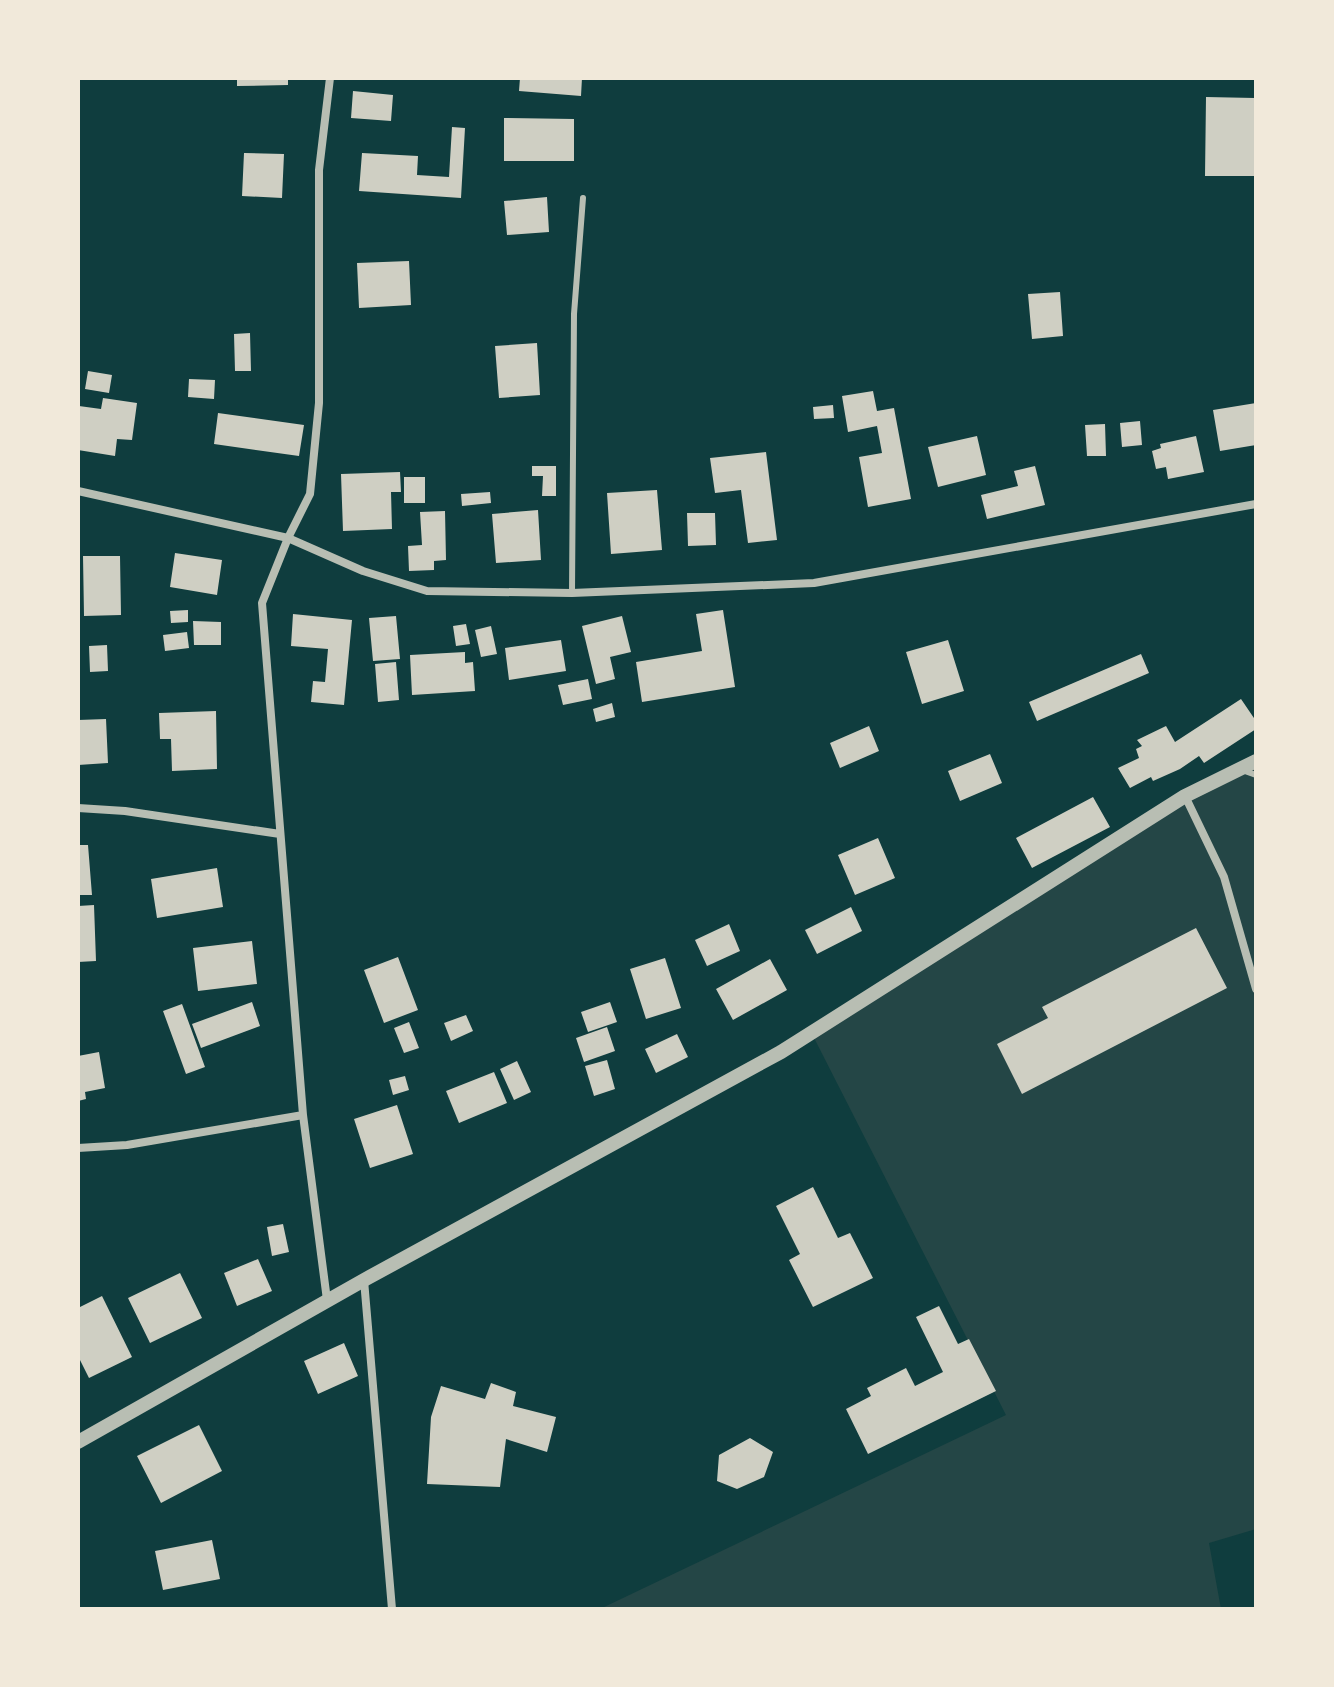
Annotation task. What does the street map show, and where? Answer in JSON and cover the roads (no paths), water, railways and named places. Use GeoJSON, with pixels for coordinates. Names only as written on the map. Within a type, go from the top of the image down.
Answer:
{"type":"FeatureCollection","features":[{"type":"Feature","properties":{"kind":"street"},"geometry":{"type":"LineString","coordinates":[[327,1300],[303,1115],[262,603],[288,538],[310,494],[319,403],[319,170],[330,78]]}},
{"type":"Feature","properties":{"kind":"street"},"geometry":{"type":"LineString","coordinates":[[78,491],[288,538],[363,571],[427,591],[572,593],[814,583],[1256,504]]}},
{"type":"Feature","properties":{"kind":"street"},"geometry":{"type":"LineString","coordinates":[[78,1442],[327,1300],[781,1052],[1185,796],[1256,761]]}},
{"type":"Feature","properties":{"kind":"street"},"geometry":{"type":"LineString","coordinates":[[1185,796],[1224,877],[1256,989]]}},
{"type":"Feature","properties":{"kind":"street"},"geometry":{"type":"LineString","coordinates":[[78,808],[125,811],[280,834]]}},
{"type":"Feature","properties":{"kind":"street"},"geometry":{"type":"LineString","coordinates":[[78,1148],[127,1145],[303,1115]]}},
{"type":"Feature","properties":{"kind":"street"},"geometry":{"type":"LineString","coordinates":[[364,1280],[392,1609]]}},
{"type":"Feature","properties":{"kind":"lane"},"geometry":{"type":"LineString","coordinates":[[572,593],[574,314],[583,198]]}},
{"type":"Feature","properties":{"kind":"lane"},"geometry":{"type":"LineString","coordinates":[[1238,769],[1256,775]]}}]}
